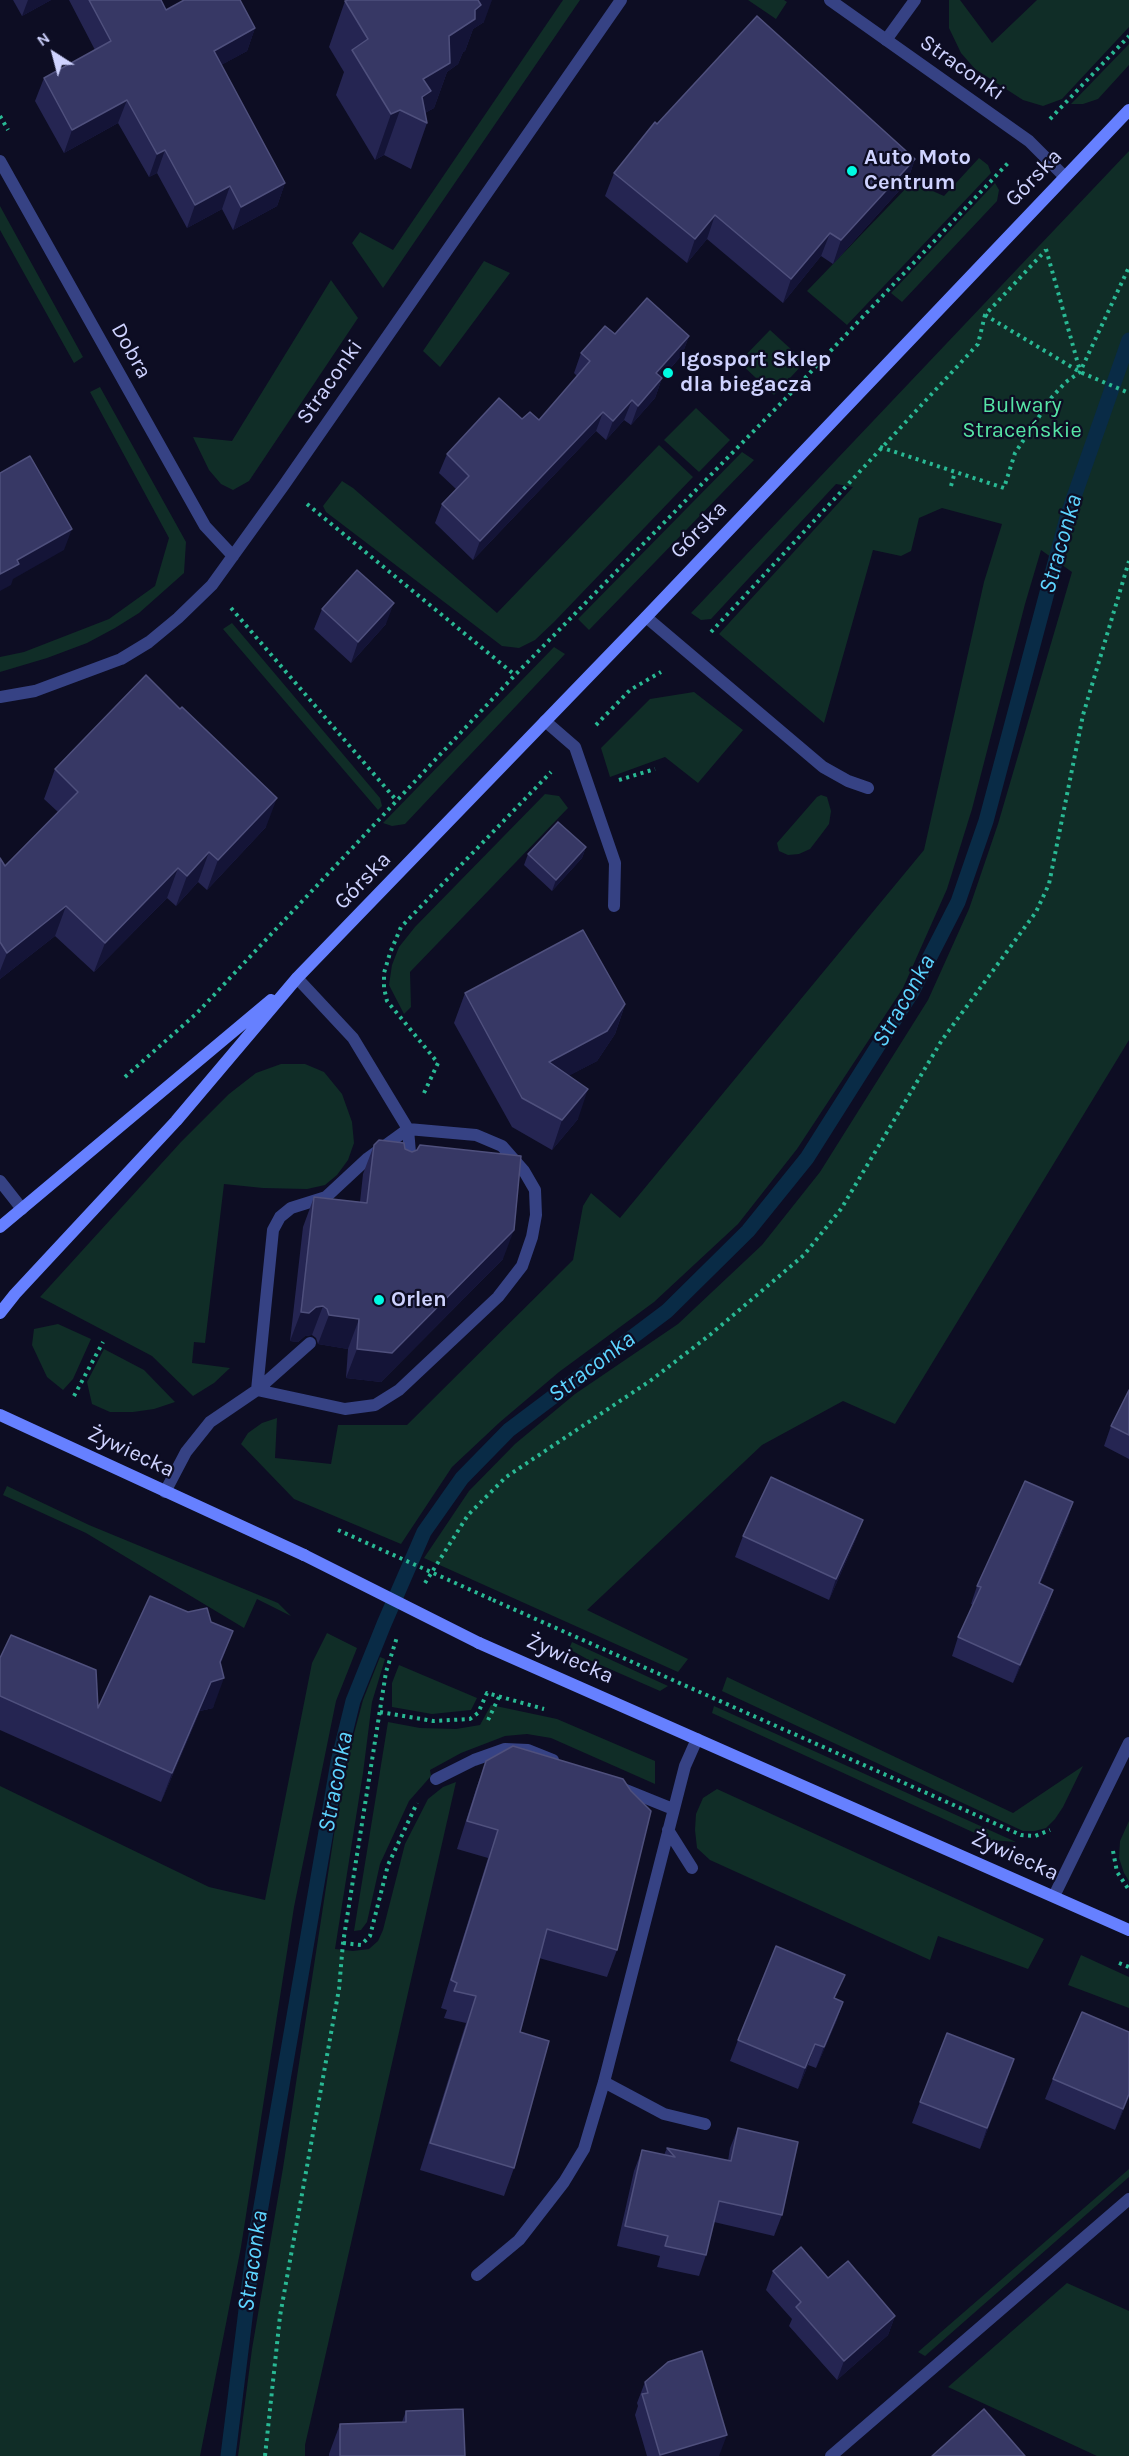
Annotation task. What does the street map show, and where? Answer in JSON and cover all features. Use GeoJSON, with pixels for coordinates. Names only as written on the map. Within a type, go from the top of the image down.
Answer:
{"type":"FeatureCollection","features":[{"type":"Feature","properties":{"kind":"street","name":"Straconki"},"geometry":{"type":"LineString","coordinates":[[0,697],[35,691],[122,659],[149,642],[212,585],[621,0]]}},
{"type":"Feature","properties":{"kind":"street","name":"Straconki"},"geometry":{"type":"LineString","coordinates":[[830,0],[1029,141],[1065,177]]}},
{"type":"Feature","properties":{"kind":"street"},"geometry":{"type":"LineString","coordinates":[[886,40],[915,0]]}},
{"type":"Feature","properties":{"kind":"street","name":"Górska"},"geometry":{"type":"LineString","coordinates":[[0,1313],[176,1121],[297,978],[646,617],[1129,110]]}},
{"type":"Feature","properties":{"kind":"street","name":"Dobra"},"geometry":{"type":"LineString","coordinates":[[0,161],[205,526],[233,556]]}},
{"type":"Feature","properties":{"kind":"street"},"geometry":{"type":"LineString","coordinates":[[646,617],[823,766],[848,781],[868,788]]}},
{"type":"Feature","properties":{"kind":"street"},"geometry":{"type":"LineString","coordinates":[[545,721],[575,747],[615,863],[614,906]]}},
{"type":"Feature","properties":{"kind":"street"},"geometry":{"type":"LineString","coordinates":[[297,978],[353,1038],[408,1129],[410,1153],[401,1173]]}},
{"type":"Feature","properties":{"kind":"street","name":"Górska"},"geometry":{"type":"LineString","coordinates":[[0,1227],[297,978]]}},
{"type":"Feature","properties":{"kind":"street"},"geometry":{"type":"LineString","coordinates":[[408,1129],[476,1136],[502,1146],[524,1171],[535,1190],[536,1215],[532,1237],[522,1266],[490,1305],[399,1390],[375,1405],[345,1408],[256,1390],[273,1230],[280,1217],[291,1208],[326,1197],[368,1158],[408,1129]]}},
{"type":"Feature","properties":{"kind":"street"},"geometry":{"type":"LineString","coordinates":[[0,1181],[22,1209]]}},
{"type":"Feature","properties":{"kind":"street"},"geometry":{"type":"LineString","coordinates":[[165,1492],[186,1452],[210,1422],[256,1390],[310,1343]]}},
{"type":"Feature","properties":{"kind":"street","name":"Żywiecka"},"geometry":{"type":"LineString","coordinates":[[0,1415],[304,1555],[478,1642],[1129,1930]]}},
{"type":"Feature","properties":{"kind":"street"},"geometry":{"type":"LineString","coordinates":[[477,2275],[519,2240],[564,2182],[584,2149],[604,2082],[673,1809],[685,1766],[697,1738]]}},
{"type":"Feature","properties":{"kind":"street"},"geometry":{"type":"LineString","coordinates":[[1054,1896],[1129,1743]]}},
{"type":"Feature","properties":{"kind":"street"},"geometry":{"type":"LineString","coordinates":[[436,1779],[474,1760],[505,1749],[528,1750],[570,1767]]}},
{"type":"Feature","properties":{"kind":"street"},"geometry":{"type":"LineString","coordinates":[[601,1780],[673,1809]]}},
{"type":"Feature","properties":{"kind":"street"},"geometry":{"type":"LineString","coordinates":[[668,1830],[692,1868]]}},
{"type":"Feature","properties":{"kind":"street"},"geometry":{"type":"LineString","coordinates":[[604,2082],[664,2114],[705,2124]]}},
{"type":"Feature","properties":{"kind":"street"},"geometry":{"type":"LineString","coordinates":[[831,2456],[1129,2199]]}},
{"type":"Feature","properties":{"kind":"path"},"geometry":{"type":"LineString","coordinates":[[119,1082],[198,1013],[515,675],[789,395],[1129,36]]}},
{"type":"Feature","properties":{"kind":"path"},"geometry":{"type":"LineString","coordinates":[[1025,219],[1039,235],[1046,250],[1080,372]]}},
{"type":"Feature","properties":{"kind":"path"},"geometry":{"type":"LineString","coordinates":[[408,1129],[438,1062],[387,1001],[384,973],[401,927],[630,690],[691,654],[880,447],[978,344],[985,315],[1046,250]]}},
{"type":"Feature","properties":{"kind":"path"},"geometry":{"type":"LineString","coordinates":[[880,447],[1004,488],[1015,453],[1052,397],[1066,382],[1080,372],[1129,267]]}},
{"type":"Feature","properties":{"kind":"path"},"geometry":{"type":"LineString","coordinates":[[985,315],[1080,372],[1129,393]]}},
{"type":"Feature","properties":{"kind":"path"},"geometry":{"type":"LineString","coordinates":[[951,486],[955,472]]}},
{"type":"Feature","properties":{"kind":"path"},"geometry":{"type":"LineString","coordinates":[[284,485],[515,675]]}},
{"type":"Feature","properties":{"kind":"path"},"geometry":{"type":"LineString","coordinates":[[420,1592],[468,1515],[506,1477],[650,1381],[711,1334],[804,1255],[842,1209],[942,1040],[1036,912],[1049,884],[1083,715],[1129,561]]}},
{"type":"Feature","properties":{"kind":"path"},"geometry":{"type":"LineString","coordinates":[[212,585],[397,801]]}},
{"type":"Feature","properties":{"kind":"path"},"geometry":{"type":"LineString","coordinates":[[74,1396],[103,1342]]}},
{"type":"Feature","properties":{"kind":"path"},"geometry":{"type":"LineString","coordinates":[[338,1530],[1022,1835],[1035,1836],[1056,1825]]}},
{"type":"Feature","properties":{"kind":"path"},"geometry":{"type":"LineString","coordinates":[[265,2456],[280,2316],[339,1989],[343,1943],[386,1672],[399,1630]]}},
{"type":"Feature","properties":{"kind":"path"},"geometry":{"type":"LineString","coordinates":[[381,1712],[433,1721],[470,1719],[478,1713],[487,1694]]}},
{"type":"Feature","properties":{"kind":"path"},"geometry":{"type":"LineString","coordinates":[[343,1943],[361,1945],[370,1936],[388,1865],[410,1815],[436,1779]]}},
{"type":"Feature","properties":{"kind":"path"},"geometry":{"type":"LineString","coordinates":[[1113,1847],[1116,1872],[1129,1890]]}},
{"type":"Feature","properties":{"kind":"green space"},"geometry":{"type":"Polygon","coordinates":[[[563,0],[580,0],[383,288],[352,243],[360,232],[393,250],[563,0]]]}},
{"type":"Feature","properties":{"kind":"green space"},"geometry":{"type":"Polygon","coordinates":[[[748,0],[784,0],[787,2],[776,19],[748,0]]]}},
{"type":"Feature","properties":{"kind":"green space"},"geometry":{"type":"Polygon","coordinates":[[[949,0],[960,0],[992,43],[1037,0],[1129,0],[1129,27],[1062,99],[1043,106],[1023,100],[975,69],[961,53],[949,28],[949,0]]]}},
{"type":"Feature","properties":{"kind":"green space"},"geometry":{"type":"Polygon","coordinates":[[[1129,44],[1129,65],[1098,99],[1083,104],[1071,104],[1129,44]]]}},
{"type":"Feature","properties":{"kind":"green space","name":"Bulwary Straceńskie"},"geometry":{"type":"Polygon","coordinates":[[[1129,151],[1129,1040],[895,1424],[843,1401],[762,1445],[587,1610],[688,1659],[678,1672],[424,1558],[469,1491],[515,1444],[575,1394],[678,1324],[762,1245],[820,1172],[928,1000],[969,909],[998,824],[1072,572],[1041,550],[972,809],[947,889],[903,988],[797,1149],[738,1224],[654,1302],[559,1372],[452,1467],[401,1544],[294,1499],[241,1444],[248,1433],[262,1423],[277,1418],[275,1458],[331,1464],[338,1425],[407,1425],[573,1260],[583,1206],[591,1193],[620,1218],[924,850],[984,582],[1002,524],[942,508],[919,518],[911,551],[901,556],[873,550],[824,723],[719,634],[853,487],[836,484],[711,619],[701,620],[691,613],[1129,151]]]}},
{"type":"Feature","properties":{"kind":"green space"},"geometry":{"type":"Polygon","coordinates":[[[979,158],[988,165],[991,173],[847,325],[807,291],[912,182],[944,196],[979,158]]]}},
{"type":"Feature","properties":{"kind":"green space"},"geometry":{"type":"Polygon","coordinates":[[[995,183],[999,190],[997,201],[902,302],[891,293],[995,183]]]}},
{"type":"Feature","properties":{"kind":"green space"},"geometry":{"type":"Polygon","coordinates":[[[0,206],[83,357],[74,363],[0,230],[0,206]]]}},
{"type":"Feature","properties":{"kind":"green space"},"geometry":{"type":"Polygon","coordinates":[[[484,261],[510,273],[440,367],[423,351],[484,261]]]}},
{"type":"Feature","properties":{"kind":"green space"},"geometry":{"type":"Polygon","coordinates":[[[331,280],[358,318],[249,481],[233,490],[221,484],[209,470],[193,437],[232,441],[331,280]]]}},
{"type":"Feature","properties":{"kind":"green space"},"geometry":{"type":"Polygon","coordinates":[[[770,330],[805,362],[774,395],[739,362],[770,330]]]}},
{"type":"Feature","properties":{"kind":"green space"},"geometry":{"type":"Polygon","coordinates":[[[100,387],[186,542],[184,573],[139,613],[115,628],[87,643],[0,672],[0,657],[24,652],[109,619],[155,586],[169,538],[90,392],[100,387]]]}},
{"type":"Feature","properties":{"kind":"green space"},"geometry":{"type":"Polygon","coordinates":[[[696,408],[730,440],[699,472],[664,440],[696,408]]]}},
{"type":"Feature","properties":{"kind":"green space"},"geometry":{"type":"Polygon","coordinates":[[[659,445],[693,477],[554,622],[535,640],[519,648],[502,646],[326,512],[323,506],[342,481],[353,488],[497,613],[659,445]]]}},
{"type":"Feature","properties":{"kind":"green space"},"geometry":{"type":"Polygon","coordinates":[[[742,452],[754,460],[589,630],[578,619],[742,452]]]}},
{"type":"Feature","properties":{"kind":"green space"},"geometry":{"type":"Polygon","coordinates":[[[232,623],[380,798],[382,806],[378,810],[223,629],[232,623]]]}},
{"type":"Feature","properties":{"kind":"green space"},"geometry":{"type":"Polygon","coordinates":[[[554,647],[565,654],[405,824],[392,826],[383,823],[554,647]]]}},
{"type":"Feature","properties":{"kind":"green space"},"geometry":{"type":"Polygon","coordinates":[[[694,692],[743,730],[698,783],[665,757],[610,777],[601,748],[650,699],[694,692]]]}},
{"type":"Feature","properties":{"kind":"green space"},"geometry":{"type":"Polygon","coordinates":[[[545,794],[559,796],[568,808],[410,972],[411,1007],[404,1014],[389,985],[392,965],[399,947],[415,927],[545,794]]]}},
{"type":"Feature","properties":{"kind":"green space"},"geometry":{"type":"Polygon","coordinates":[[[821,795],[827,797],[831,811],[829,824],[810,849],[799,854],[788,855],[779,851],[777,843],[821,795]]]}},
{"type":"Feature","properties":{"kind":"green space"},"geometry":{"type":"Polygon","coordinates":[[[281,1064],[305,1064],[324,1072],[342,1094],[352,1122],[354,1143],[348,1160],[337,1175],[325,1185],[307,1189],[224,1184],[205,1343],[194,1342],[192,1363],[230,1368],[214,1383],[193,1396],[152,1356],[40,1297],[181,1142],[229,1094],[256,1073],[281,1064]]]}},
{"type":"Feature","properties":{"kind":"green space"},"geometry":{"type":"Polygon","coordinates":[[[58,1324],[91,1339],[73,1379],[63,1390],[47,1377],[32,1345],[34,1329],[58,1324]]]}},
{"type":"Feature","properties":{"kind":"green space"},"geometry":{"type":"Polygon","coordinates":[[[104,1349],[144,1370],[175,1402],[154,1409],[133,1412],[110,1412],[92,1404],[87,1382],[104,1349]]]}},
{"type":"Feature","properties":{"kind":"green space"},"geometry":{"type":"Polygon","coordinates":[[[7,1486],[89,1525],[278,1603],[291,1616],[257,1599],[244,1628],[86,1533],[3,1495],[7,1486]]]}},
{"type":"Feature","properties":{"kind":"green space"},"geometry":{"type":"Polygon","coordinates":[[[327,1633],[357,1648],[336,1701],[294,1907],[241,2247],[200,2456],[0,2456],[0,1786],[209,1887],[265,1900],[312,1663],[327,1633]]]}},
{"type":"Feature","properties":{"kind":"green space"},"geometry":{"type":"Polygon","coordinates":[[[572,1642],[668,1686],[660,1691],[587,1659],[569,1649],[572,1642]]]}},
{"type":"Feature","properties":{"kind":"green space"},"geometry":{"type":"Polygon","coordinates":[[[380,1657],[385,1659],[372,1702],[335,1949],[353,1951],[369,1949],[378,1941],[383,1930],[405,1844],[428,1799],[443,1787],[456,1782],[305,2445],[305,2456],[238,2456],[252,2349],[283,2168],[336,1822],[351,1745],[363,1700],[380,1657]]]}},
{"type":"Feature","properties":{"kind":"green space"},"geometry":{"type":"Polygon","coordinates":[[[399,1665],[477,1698],[471,1710],[432,1714],[392,1707],[392,1683],[399,1665]]]}},
{"type":"Feature","properties":{"kind":"green space"},"geometry":{"type":"Polygon","coordinates":[[[727,1677],[1013,1813],[1083,1766],[1055,1819],[1046,1828],[1023,1831],[722,1691],[727,1677]]]}},
{"type":"Feature","properties":{"kind":"green space"},"geometry":{"type":"Polygon","coordinates":[[[491,1705],[557,1719],[655,1761],[655,1784],[551,1738],[527,1734],[505,1736],[461,1753],[430,1770],[431,1776],[409,1801],[380,1864],[367,1922],[361,1930],[354,1931],[388,1722],[420,1728],[456,1729],[480,1725],[491,1705]]]}},
{"type":"Feature","properties":{"kind":"green space"},"geometry":{"type":"Polygon","coordinates":[[[714,1706],[1016,1842],[990,1840],[712,1713],[714,1706]]]}},
{"type":"Feature","properties":{"kind":"green space"},"geometry":{"type":"Polygon","coordinates":[[[717,1789],[1044,1939],[1028,1969],[938,1936],[930,1960],[710,1860],[697,1848],[696,1814],[703,1798],[717,1789]]]}},
{"type":"Feature","properties":{"kind":"green space"},"geometry":{"type":"Polygon","coordinates":[[[1129,1821],[1129,1881],[1119,1858],[1120,1841],[1129,1821]]]}},
{"type":"Feature","properties":{"kind":"green space"},"geometry":{"type":"Polygon","coordinates":[[[1081,1955],[1129,1977],[1129,2008],[1068,1985],[1081,1955]]]}},
{"type":"Feature","properties":{"kind":"green space"},"geometry":{"type":"Polygon","coordinates":[[[1129,2169],[1129,2177],[925,2356],[918,2352],[1129,2169]]]}},
{"type":"Feature","properties":{"kind":"green space"},"geometry":{"type":"Polygon","coordinates":[[[1067,2283],[1129,2311],[1129,2456],[1097,2456],[948,2387],[1067,2283]]]}},
{"type":"Feature","properties":{"kind":"building"},"geometry":{"type":"Polygon","coordinates":[[[89,0],[161,0],[166,10],[184,0],[240,0],[255,28],[214,51],[285,183],[241,207],[230,186],[195,205],[165,150],[157,154],[127,100],[72,130],[44,78],[111,41],[89,0]]]}},
{"type":"Feature","properties":{"kind":"building"},"geometry":{"type":"Polygon","coordinates":[[[478,0],[481,5],[475,10],[475,19],[449,36],[450,63],[423,79],[431,91],[422,97],[427,123],[400,110],[391,114],[352,50],[368,39],[345,1],[478,0]]]}},
{"type":"Feature","properties":{"kind":"building"},"geometry":{"type":"Polygon","coordinates":[[[757,16],[915,159],[841,240],[830,233],[791,279],[715,215],[695,239],[614,173],[655,122],[657,124],[757,16]]]}},
{"type":"Feature","properties":{"kind":"building"},"geometry":{"type":"Polygon","coordinates":[[[647,298],[689,336],[656,373],[662,378],[638,406],[632,400],[613,421],[603,412],[480,541],[442,504],[469,476],[447,454],[499,398],[522,419],[530,412],[539,420],[590,361],[581,353],[605,326],[615,334],[647,298]]]}},
{"type":"Feature","properties":{"kind":"building"},"geometry":{"type":"Polygon","coordinates":[[[30,456],[72,529],[17,560],[19,564],[0,574],[0,473],[30,456]]]}},
{"type":"Feature","properties":{"kind":"building"},"geometry":{"type":"Polygon","coordinates":[[[357,570],[394,603],[358,642],[322,609],[357,570]]]}},
{"type":"Feature","properties":{"kind":"building"},"geometry":{"type":"Polygon","coordinates":[[[146,675],[277,798],[218,860],[209,852],[187,876],[178,868],[105,943],[66,906],[7,953],[0,942],[0,858],[5,866],[78,792],[55,769],[146,675]]]}},
{"type":"Feature","properties":{"kind":"building"},"geometry":{"type":"Polygon","coordinates":[[[558,822],[586,847],[556,880],[528,854],[558,822]]]}},
{"type":"Feature","properties":{"kind":"building"},"geometry":{"type":"Polygon","coordinates":[[[583,930],[625,1004],[607,1031],[549,1062],[588,1089],[562,1120],[522,1098],[465,993],[583,930]]]}},
{"type":"Feature","properties":{"kind":"building","name":"Orlen"},"geometry":{"type":"Polygon","coordinates":[[[379,1140],[404,1143],[405,1149],[412,1152],[420,1145],[521,1156],[514,1230],[392,1353],[357,1349],[359,1319],[329,1315],[323,1306],[316,1307],[309,1313],[301,1312],[314,1197],[367,1203],[374,1145],[379,1140]]]}},
{"type":"Feature","properties":{"kind":"building"},"geometry":{"type":"Polygon","coordinates":[[[1129,1390],[1129,1435],[1111,1426],[1129,1390]]]}},
{"type":"Feature","properties":{"kind":"building"},"geometry":{"type":"Polygon","coordinates":[[[771,1477],[863,1520],[836,1579],[743,1536],[771,1477]]]}},
{"type":"Feature","properties":{"kind":"building"},"geometry":{"type":"Polygon","coordinates":[[[1025,1481],[1073,1502],[1039,1583],[1053,1590],[1020,1665],[958,1637],[981,1587],[977,1586],[1025,1481]]]}},
{"type":"Feature","properties":{"kind":"building"},"geometry":{"type":"Polygon","coordinates":[[[150,1596],[188,1612],[207,1608],[211,1622],[233,1631],[220,1662],[224,1678],[211,1682],[172,1773],[0,1696],[0,1658],[11,1635],[96,1670],[98,1708],[150,1596]]]}},
{"type":"Feature","properties":{"kind":"building"},"geometry":{"type":"Polygon","coordinates":[[[513,1746],[623,1779],[631,1791],[651,1811],[617,1950],[547,1929],[520,2032],[549,2041],[514,2168],[430,2143],[476,1996],[454,1991],[457,1983],[451,1980],[498,1830],[467,1821],[486,1761],[513,1746]]]}},
{"type":"Feature","properties":{"kind":"building"},"geometry":{"type":"Polygon","coordinates":[[[776,1946],[845,1975],[834,1998],[843,2002],[824,2047],[815,2044],[805,2068],[738,2040],[776,1946]]]}},
{"type":"Feature","properties":{"kind":"building"},"geometry":{"type":"Polygon","coordinates":[[[1082,2012],[1129,2032],[1129,2094],[1123,2109],[1053,2079],[1082,2012]]]}},
{"type":"Feature","properties":{"kind":"building"},"geometry":{"type":"Polygon","coordinates":[[[947,2033],[1014,2059],[987,2128],[920,2102],[947,2033]]]}},
{"type":"Feature","properties":{"kind":"building"},"geometry":{"type":"Polygon","coordinates":[[[738,2128],[798,2142],[782,2215],[719,2201],[706,2255],[665,2246],[668,2236],[625,2226],[642,2150],[675,2157],[667,2148],[731,2161],[738,2128]]]}},
{"type":"Feature","properties":{"kind":"building"},"geometry":{"type":"Polygon","coordinates":[[[801,2247],[828,2278],[848,2261],[895,2316],[844,2361],[796,2307],[801,2302],[773,2271],[801,2247]]]}},
{"type":"Feature","properties":{"kind":"building"},"geometry":{"type":"Polygon","coordinates":[[[702,2351],[727,2435],[660,2455],[642,2394],[648,2393],[645,2382],[668,2362],[702,2351]]]}},
{"type":"Feature","properties":{"kind":"building"},"geometry":{"type":"Polygon","coordinates":[[[463,2409],[465,2456],[340,2456],[340,2424],[406,2422],[406,2411],[463,2409]]]}},
{"type":"Feature","properties":{"kind":"building"},"geometry":{"type":"Polygon","coordinates":[[[984,2409],[1025,2456],[932,2456],[984,2409]]]}},
{"type":"Feature","properties":{"kind":"waterway","name":"Straconka"},"geometry":{"type":"LineString","coordinates":[[228,2456],[253,2253],[338,1762],[353,1701],[384,1624],[424,1532],[462,1478],[509,1430],[667,1311],[748,1231],[807,1158],[912,992],[958,902],[986,821],[1068,514],[1129,340]]}},
{"type":"Feature","properties":{"kind":"place","name":"Auto Moto Centrum"},"geometry":{"type":"Point","coordinates":[852,171]}},
{"type":"Feature","properties":{"kind":"place","name":"Igosport Sklep dla biegacza"},"geometry":{"type":"Point","coordinates":[668,373]}},
{"type":"Feature","properties":{"kind":"place","name":"Orlen"},"geometry":{"type":"Point","coordinates":[379,1300]}}]}
